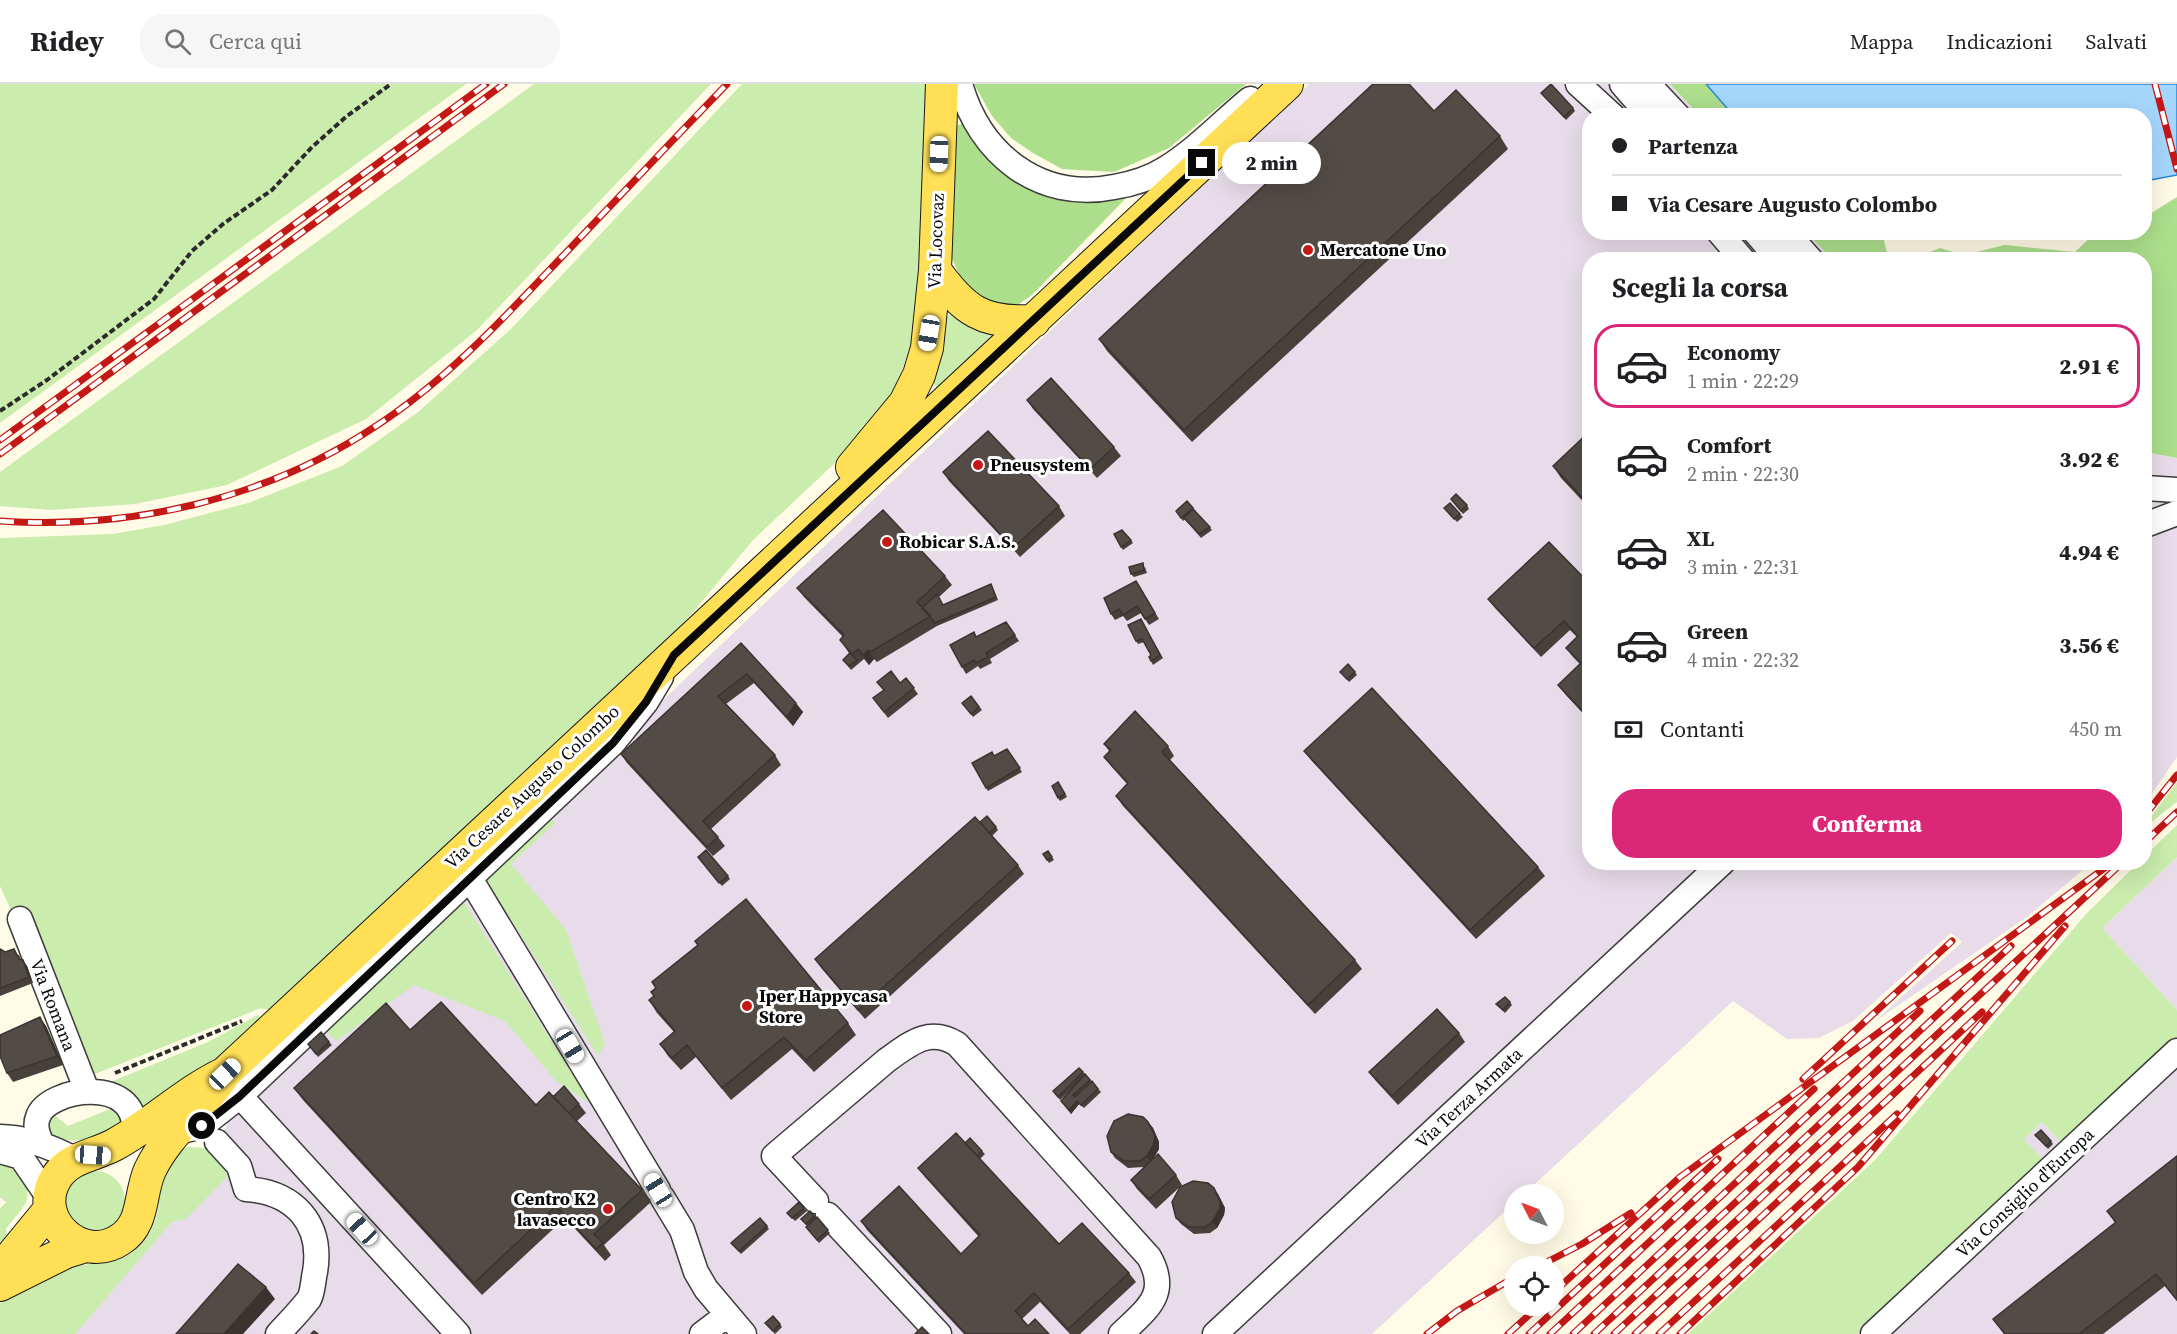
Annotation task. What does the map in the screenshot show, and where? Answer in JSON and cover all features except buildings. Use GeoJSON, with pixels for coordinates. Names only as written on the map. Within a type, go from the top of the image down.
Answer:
{"type":"FeatureCollection","features":[{"type":"Feature","properties":{"kind":"main road","name":"Via Locovaz"},"geometry":{"type":"LineString","coordinates":[[775,563],[905,403],[919,375],[927,348],[935,270],[942,84]]}},
{"type":"Feature","properties":{"kind":"main road","name":"Via Cesare Augusto Colombo"},"geometry":{"type":"LineString","coordinates":[[0,1285],[66,1252],[86,1246],[109,1245],[129,1232],[136,1222],[149,1170],[160,1149],[212,1093],[233,1085],[277,1024],[775,563],[1287,84]]}},
{"type":"Feature","properties":{"kind":"main road"},"geometry":{"type":"LineString","coordinates":[[935,270],[952,294],[969,309],[984,317],[1008,322],[1034,321]]}},
{"type":"Feature","properties":{"kind":"main road","name":"Via Cesare Augusto Colombo"},"geometry":{"type":"LineString","coordinates":[[0,1270],[49,1203],[55,1180],[61,1171],[134,1132],[206,1083],[233,1085]]}},
{"type":"Feature","properties":{"kind":"main road"},"geometry":{"type":"LineString","coordinates":[[85,1157],[105,1155],[126,1167],[134,1176],[141,1199]]}},
{"type":"Feature","properties":{"kind":"main road"},"geometry":{"type":"LineString","coordinates":[[49,1203],[57,1226],[64,1235],[86,1246]]}},
{"type":"Feature","properties":{"kind":"street"},"geometry":{"type":"LineString","coordinates":[[960,84],[966,103],[981,133],[1002,156],[1022,172],[1046,184],[1080,190],[1138,182],[1165,170],[1271,84]]}},
{"type":"Feature","properties":{"kind":"street"},"geometry":{"type":"LineString","coordinates":[[1578,84],[1604,108]]}},
{"type":"Feature","properties":{"kind":"street"},"geometry":{"type":"LineString","coordinates":[[1622,84],[1643,108]]}},
{"type":"Feature","properties":{"kind":"street"},"geometry":{"type":"LineString","coordinates":[[1648,84],[1670,108]]}},
{"type":"Feature","properties":{"kind":"street"},"geometry":{"type":"LineString","coordinates":[[1726,240],[1736,252]]}},
{"type":"Feature","properties":{"kind":"street"},"geometry":{"type":"LineString","coordinates":[[1762,240],[1772,252]]}},
{"type":"Feature","properties":{"kind":"street"},"geometry":{"type":"LineString","coordinates":[[1793,240],[1804,252]]}},
{"type":"Feature","properties":{"kind":"street"},"geometry":{"type":"LineString","coordinates":[[2152,488],[2177,490]]}},
{"type":"Feature","properties":{"kind":"street"},"geometry":{"type":"LineString","coordinates":[[2152,522],[2177,513]]}},
{"type":"Feature","properties":{"kind":"street"},"geometry":{"type":"LineString","coordinates":[[458,1334],[233,1085],[471,880],[613,743],[646,702],[674,655]]}},
{"type":"Feature","properties":{"kind":"street","name":"Via Terza Armata"},"geometry":{"type":"LineString","coordinates":[[1215,1334],[1714,870]]}},
{"type":"Feature","properties":{"kind":"street"},"geometry":{"type":"LineString","coordinates":[[471,880],[682,1230],[696,1272],[714,1301],[744,1334]]}},
{"type":"Feature","properties":{"kind":"street","name":"Via Romana"},"geometry":{"type":"LineString","coordinates":[[20,919],[86,1088]]}},
{"type":"Feature","properties":{"kind":"street"},"geometry":{"type":"LineString","coordinates":[[939,1334],[774,1156],[887,1059],[907,1045],[928,1036],[943,1036],[957,1044],[1149,1257],[1157,1272],[1158,1291],[1149,1308],[1121,1334]]}},
{"type":"Feature","properties":{"kind":"street","name":"Via Consiglio d'Europa"},"geometry":{"type":"LineString","coordinates":[[1873,1334],[2177,1052]]}},
{"type":"Feature","properties":{"kind":"street"},"geometry":{"type":"LineString","coordinates":[[42,1144],[36,1127],[43,1108],[86,1088],[107,1093],[126,1104],[134,1114],[134,1132]]}},
{"type":"Feature","properties":{"kind":"street"},"geometry":{"type":"LineString","coordinates":[[0,1137],[23,1139],[85,1157]]}},
{"type":"Feature","properties":{"kind":"street"},"geometry":{"type":"LineString","coordinates":[[217,1142],[239,1166],[246,1189],[268,1190],[284,1197],[309,1222],[318,1252],[310,1297],[278,1334]]}},
{"type":"Feature","properties":{"kind":"street"},"geometry":{"type":"LineString","coordinates":[[0,1150],[21,1157],[34,1173],[49,1203]]}},
{"type":"Feature","properties":{"kind":"street"},"geometry":{"type":"LineString","coordinates":[[702,1334],[727,1316]]}},
{"type":"Feature","properties":{"kind":"path"},"geometry":{"type":"LineString","coordinates":[[0,411],[47,380],[154,299],[192,251],[223,224],[272,190],[312,147],[347,116],[391,84]]}},
{"type":"Feature","properties":{"kind":"path"},"geometry":{"type":"LineString","coordinates":[[86,1088],[263,1011],[277,1024]]}},
{"type":"Feature","properties":{"kind":"shaded area"},"geometry":{"type":"Polygon","coordinates":[[[1309,84],[1670,84],[1692,108],[1582,108],[1582,240],[1814,240],[1825,252],[1582,252],[1582,870],[2083,870],[2027,917],[1874,1022],[1962,942],[1951,933],[1853,1021],[1819,1038],[1787,1039],[1733,1001],[1535,1184],[1504,1184],[1504,1212],[1372,1334],[0,1334],[106,1267],[144,1247],[207,1148],[224,1133],[230,1113],[1309,84]]]}},
{"type":"Feature","properties":{"kind":"shaded area"},"geometry":{"type":"Polygon","coordinates":[[[2152,453],[2177,458],[2177,757],[2152,794],[2152,453]]]}},
{"type":"Feature","properties":{"kind":"shaded area"},"geometry":{"type":"Polygon","coordinates":[[[2177,857],[2177,1010],[2102,928],[2177,857]]]}},
{"type":"Feature","properties":{"kind":"shaded area"},"geometry":{"type":"Polygon","coordinates":[[[2177,1038],[2177,1334],[1857,1334],[2044,1162],[2023,1139],[2042,1122],[2062,1143],[2177,1038]]]}},
{"type":"Feature","properties":{"kind":"green space"},"geometry":{"type":"Polygon","coordinates":[[[0,84],[466,84],[0,423],[0,84]]]}},
{"type":"Feature","properties":{"kind":"green space"},"geometry":{"type":"Polygon","coordinates":[[[534,84],[711,84],[477,330],[366,419],[227,485],[135,504],[51,510],[0,506],[0,472],[534,84]]]}},
{"type":"Feature","properties":{"kind":"green space"},"geometry":{"type":"Polygon","coordinates":[[[742,84],[927,84],[920,272],[911,343],[890,407],[853,446],[753,540],[678,630],[271,1010],[261,1008],[95,1074],[84,1070],[0,886],[0,538],[113,534],[164,525],[248,503],[342,466],[417,413],[512,328],[742,84]]]}},
{"type":"Feature","properties":{"kind":"green space"},"geometry":{"type":"Polygon","coordinates":[[[974,84],[1246,84],[1169,148],[1114,172],[1062,169],[1033,153],[1011,138],[992,116],[974,84]]]}},
{"type":"Feature","properties":{"kind":"green space"},"geometry":{"type":"Polygon","coordinates":[[[1670,84],[1706,84],[1727,108],[1692,108],[1670,84]]]}},
{"type":"Feature","properties":{"kind":"green space"},"geometry":{"type":"Polygon","coordinates":[[[965,123],[974,138],[1096,199],[1127,197],[1032,295],[1010,310],[994,309],[965,287],[949,252],[951,127],[965,123]]]}},
{"type":"Feature","properties":{"kind":"green space"},"geometry":{"type":"Polygon","coordinates":[[[2177,197],[2177,458],[2152,453],[2152,252],[2075,252],[2088,240],[2152,240],[2152,213],[2177,197]]]}},
{"type":"Feature","properties":{"kind":"green space"},"geometry":{"type":"Polygon","coordinates":[[[1814,240],[1884,240],[1887,252],[1825,252],[1814,240]]]}},
{"type":"Feature","properties":{"kind":"green space"},"geometry":{"type":"Polygon","coordinates":[[[2005,245],[2075,252],[1976,252],[2005,245]]]}},
{"type":"Feature","properties":{"kind":"green space"},"geometry":{"type":"Polygon","coordinates":[[[1940,248],[1954,252],[1930,252],[1940,248]]]}},
{"type":"Feature","properties":{"kind":"green space"},"geometry":{"type":"Polygon","coordinates":[[[954,310],[994,332],[993,338],[941,386],[937,387],[931,380],[943,321],[954,310]]]}},
{"type":"Feature","properties":{"kind":"green space"},"geometry":{"type":"Polygon","coordinates":[[[2177,782],[2177,802],[2152,822],[2152,816],[2177,782]]]}},
{"type":"Feature","properties":{"kind":"green space"},"geometry":{"type":"Polygon","coordinates":[[[550,817],[555,823],[511,864],[566,930],[605,1044],[598,1056],[485,879],[550,817]]]}},
{"type":"Feature","properties":{"kind":"green space"},"geometry":{"type":"Polygon","coordinates":[[[2177,825],[2177,857],[2102,928],[2177,1010],[2177,1038],[2062,1143],[2042,1122],[2024,1139],[2044,1161],[1857,1334],[1688,1334],[1875,1160],[2087,913],[2131,870],[2152,870],[2152,849],[2177,825]]]}},
{"type":"Feature","properties":{"kind":"green space"},"geometry":{"type":"Polygon","coordinates":[[[464,902],[591,1104],[556,1081],[505,1021],[414,985],[336,1041],[324,1030],[464,902]]]}},
{"type":"Feature","properties":{"kind":"green space"},"geometry":{"type":"Polygon","coordinates":[[[258,1015],[262,1019],[208,1067],[146,1109],[103,1085],[208,1042],[258,1015]]]}},
{"type":"Feature","properties":{"kind":"green space"},"geometry":{"type":"Polygon","coordinates":[[[110,1109],[116,1110],[127,1121],[97,1137],[60,1139],[53,1137],[47,1126],[52,1113],[68,1126],[110,1109]]]}},
{"type":"Feature","properties":{"kind":"green space"},"geometry":{"type":"Polygon","coordinates":[[[207,1148],[226,1170],[227,1177],[186,1219],[172,1222],[75,1334],[0,1334],[0,1303],[69,1267],[119,1260],[132,1253],[149,1234],[156,1219],[165,1170],[181,1149],[207,1148]]]}},
{"type":"Feature","properties":{"kind":"green space"},"geometry":{"type":"Polygon","coordinates":[[[0,1163],[17,1173],[25,1183],[28,1195],[26,1202],[6,1229],[7,1235],[22,1218],[0,1253],[0,1209],[6,1202],[0,1197],[0,1163]]]}},
{"type":"Feature","properties":{"kind":"green space"},"geometry":{"type":"Polygon","coordinates":[[[89,1171],[101,1171],[112,1176],[120,1184],[125,1201],[123,1213],[112,1226],[101,1231],[89,1231],[78,1226],[70,1218],[65,1207],[65,1195],[70,1184],[78,1176],[89,1171]]]}},
{"type":"Feature","properties":{"kind":"water"},"geometry":{"type":"Polygon","coordinates":[[[1706,84],[2177,84],[2177,175],[2152,180],[2152,108],[1727,108],[1706,84]]]}},
{"type":"Feature","properties":{"kind":"railway"},"geometry":{"type":"LineString","coordinates":[[0,440],[486,84]]}},
{"type":"Feature","properties":{"kind":"railway"},"geometry":{"type":"LineString","coordinates":[[0,454],[504,84]]}},
{"type":"Feature","properties":{"kind":"railway"},"geometry":{"type":"LineString","coordinates":[[0,521],[99,520],[148,514],[196,504],[243,491],[289,473],[334,451],[376,426],[426,390],[493,328],[727,84]]}},
{"type":"Feature","properties":{"kind":"railway"},"geometry":{"type":"LineString","coordinates":[[2155,84],[2177,169]]}},
{"type":"Feature","properties":{"kind":"railway"},"geometry":{"type":"LineString","coordinates":[[2152,806],[2177,775]]}},
{"type":"Feature","properties":{"kind":"railway"},"geometry":{"type":"LineString","coordinates":[[2152,835],[2177,812]]}},
{"type":"Feature","properties":{"kind":"railway"},"geometry":{"type":"LineString","coordinates":[[1564,1283],[1680,1177],[2102,870]]}},
{"type":"Feature","properties":{"kind":"railway"},"geometry":{"type":"LineString","coordinates":[[1614,1334],[2114,870]]}},
{"type":"Feature","properties":{"kind":"railway"},"geometry":{"type":"LineString","coordinates":[[1680,1334],[1858,1167],[2065,926]]}},
{"type":"Feature","properties":{"kind":"railway"},"geometry":{"type":"LineString","coordinates":[[1803,1079],[1952,941]]}},
{"type":"Feature","properties":{"kind":"railway"},"geometry":{"type":"LineString","coordinates":[[1594,1334],[2011,946]]}},
{"type":"Feature","properties":{"kind":"railway"},"geometry":{"type":"LineString","coordinates":[[1573,1334],[1920,1011]]}},
{"type":"Feature","properties":{"kind":"railway"},"geometry":{"type":"LineString","coordinates":[[1635,1334],[1982,1012]]}},
{"type":"Feature","properties":{"kind":"railway"},"geometry":{"type":"LineString","coordinates":[[1550,1334],[1814,1089]]}},
{"type":"Feature","properties":{"kind":"railway"},"geometry":{"type":"LineString","coordinates":[[1659,1334],[1897,1114]]}},
{"type":"Feature","properties":{"kind":"railway"},"geometry":{"type":"LineString","coordinates":[[1529,1334],[1718,1159]]}},
{"type":"Feature","properties":{"kind":"railway"},"geometry":{"type":"LineString","coordinates":[[1559,1256],[1631,1213]]}},
{"type":"Feature","properties":{"kind":"railway"},"geometry":{"type":"LineString","coordinates":[[1427,1334],[1457,1311],[1504,1283]]}},
{"type":"Feature","properties":{"kind":"railway"},"geometry":{"type":"LineString","coordinates":[[1508,1334],[1528,1316]]}},
{"type":"Feature","properties":{"kind":"place","name":"Mercatone Uno"},"geometry":{"type":"Point","coordinates":[1308,250]}},
{"type":"Feature","properties":{"kind":"place","name":"Pneusystem"},"geometry":{"type":"Point","coordinates":[978,465]}},
{"type":"Feature","properties":{"kind":"place","name":"Robicar S.A.S."},"geometry":{"type":"Point","coordinates":[887,542]}},
{"type":"Feature","properties":{"kind":"place","name":"Iper Happycasa Store"},"geometry":{"type":"Point","coordinates":[747,1006]}},
{"type":"Feature","properties":{"kind":"place","name":"Centro K2 lavasecco"},"geometry":{"type":"Point","coordinates":[608,1209]}},
{"type":"Feature","properties":{"kind":"route"},"geometry":{"type":"LineString","coordinates":[[202,1126],[229,1107],[613,743],[646,702],[674,655],[1202,163]]}}]}
